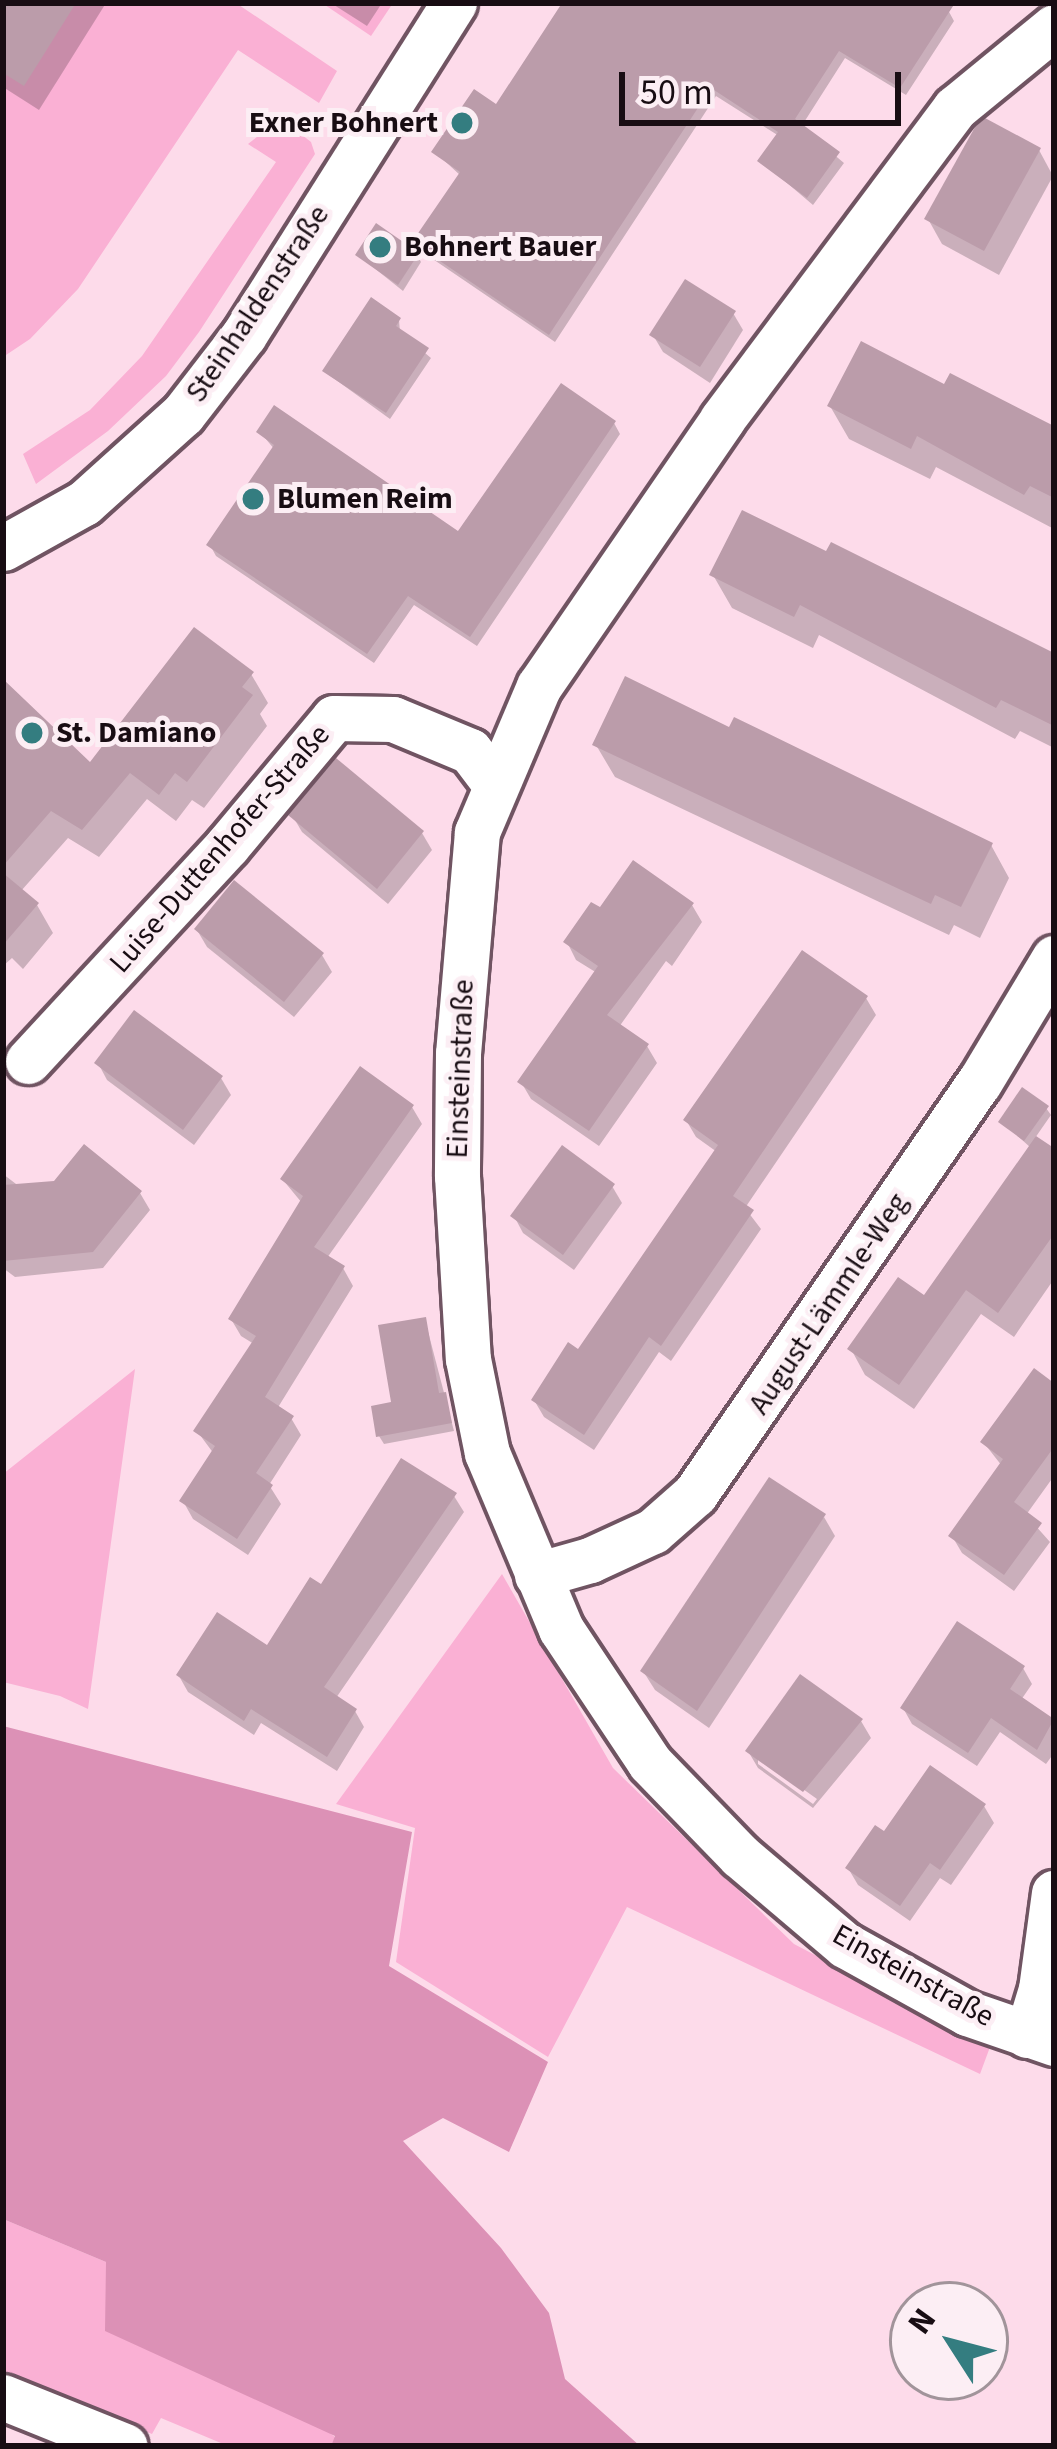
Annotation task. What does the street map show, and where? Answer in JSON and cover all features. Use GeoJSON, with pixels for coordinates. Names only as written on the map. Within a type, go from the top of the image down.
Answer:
{"type":"FeatureCollection","features":[{"type":"Feature","properties":{"kind":"street","name":"Steinhaldenstraße"},"geometry":{"type":"LineString","coordinates":[[3,548],[84,503],[184,414],[244,335],[454,3]]}},
{"type":"Feature","properties":{"kind":"street","name":"Einsteinstraße"},"geometry":{"type":"LineString","coordinates":[[1041,2039],[967,2013],[844,1946],[740,1856],[650,1763],[561,1629],[487,1454],[468,1359],[457,1176],[458,1053],[477,832],[538,686],[722,420],[955,108],[1054,27]]}},
{"type":"Feature","properties":{"kind":"street","name":"Luise-Duttenhofer-Straße"},"geometry":{"type":"LineString","coordinates":[[28,1061],[227,846],[334,718],[393,719],[470,751],[496,784]]}},
{"type":"Feature","properties":{"kind":"street","name":"August-Lämmle-Weg"},"geometry":{"type":"LineString","coordinates":[[537,1575],[590,1560],[653,1531],[695,1494],[979,1083],[1054,958]]}},
{"type":"Feature","properties":{"kind":"street"},"geometry":{"type":"LineString","coordinates":[[1041,2039],[1041,1989],[1054,1894]]}},
{"type":"Feature","properties":{"kind":"street"},"geometry":{"type":"LineString","coordinates":[[3,2397],[125,2446]]}},
{"type":"Feature","properties":{"kind":"shaded area"},"geometry":{"type":"Polygon","coordinates":[[[3,3],[236,3],[337,71],[319,103],[238,50],[78,289],[30,339],[3,357],[3,3]]]}},
{"type":"Feature","properties":{"kind":"shaded area"},"geometry":{"type":"Polygon","coordinates":[[[322,3],[393,3],[371,36],[322,3]]]}},
{"type":"Feature","properties":{"kind":"shaded area"},"geometry":{"type":"Polygon","coordinates":[[[272,125],[292,127],[311,142],[315,154],[199,332],[166,376],[108,431],[36,484],[23,454],[90,410],[142,356],[276,162],[248,144],[272,125]]]}},
{"type":"Feature","properties":{"kind":"shaded area"},"geometry":{"type":"Polygon","coordinates":[[[135,1369],[88,1709],[60,1696],[3,1682],[3,1474],[135,1369]]]}},
{"type":"Feature","properties":{"kind":"shaded area"},"geometry":{"type":"Polygon","coordinates":[[[502,1574],[613,1768],[794,1944],[990,2047],[980,2074],[627,1907],[548,2057],[396,1962],[415,1828],[336,1804],[502,1574]]]}},
{"type":"Feature","properties":{"kind":"shaded area"},"geometry":{"type":"Polygon","coordinates":[[[3,1726],[412,1832],[389,1966],[548,2062],[509,2152],[443,2118],[403,2141],[501,2248],[549,2313],[565,2379],[640,2446],[331,2446],[335,2436],[105,2331],[106,2262],[3,2219],[3,1726]]]}},
{"type":"Feature","properties":{"kind":"shaded area"},"geometry":{"type":"Polygon","coordinates":[[[3,2219],[106,2262],[335,2437],[331,2446],[228,2446],[161,2418],[152,2434],[3,2376],[3,2219]]]}},
{"type":"Feature","properties":{"kind":"building"},"geometry":{"type":"Polygon","coordinates":[[[3,3],[76,3],[24,86],[3,73],[3,3]]]}},
{"type":"Feature","properties":{"kind":"building"},"geometry":{"type":"Polygon","coordinates":[[[562,3],[955,3],[900,88],[839,51],[795,119],[840,152],[807,198],[757,161],[778,132],[711,88],[549,335],[412,242],[460,172],[431,152],[474,89],[496,104],[562,3]]]}},
{"type":"Feature","properties":{"kind":"building"},"geometry":{"type":"Polygon","coordinates":[[[985,118],[1041,148],[984,251],[924,219],[975,127],[985,118]]]}},
{"type":"Feature","properties":{"kind":"building"},"geometry":{"type":"Polygon","coordinates":[[[376,223],[419,253],[398,285],[355,255],[376,223]]]}},
{"type":"Feature","properties":{"kind":"building"},"geometry":{"type":"Polygon","coordinates":[[[685,279],[736,311],[700,367],[649,335],[685,279]]]}},
{"type":"Feature","properties":{"kind":"building"},"geometry":{"type":"Polygon","coordinates":[[[371,297],[401,318],[396,326],[429,348],[386,413],[322,371],[371,297]]]}},
{"type":"Feature","properties":{"kind":"building"},"geometry":{"type":"Polygon","coordinates":[[[861,341],[944,384],[950,373],[1054,426],[1054,498],[1030,486],[1024,495],[917,436],[911,449],[827,406],[861,341]]]}},
{"type":"Feature","properties":{"kind":"building"},"geometry":{"type":"Polygon","coordinates":[[[561,383],[616,421],[470,637],[408,596],[367,654],[206,545],[274,445],[256,432],[274,405],[458,531],[561,383]]]}},
{"type":"Feature","properties":{"kind":"building"},"geometry":{"type":"Polygon","coordinates":[[[742,510],[826,551],[831,542],[1054,653],[1054,726],[1001,700],[996,708],[800,605],[794,617],[709,575],[742,510]]]}},
{"type":"Feature","properties":{"kind":"building"},"geometry":{"type":"Polygon","coordinates":[[[194,627],[254,672],[242,687],[253,695],[187,782],[175,773],[159,795],[130,773],[82,830],[51,811],[3,866],[3,679],[90,762],[194,627]]]}},
{"type":"Feature","properties":{"kind":"building"},"geometry":{"type":"Polygon","coordinates":[[[625,676],[729,727],[734,717],[993,843],[961,907],[935,895],[931,904],[592,745],[625,676]]]}},
{"type":"Feature","properties":{"kind":"building"},"geometry":{"type":"Polygon","coordinates":[[[336,758],[424,831],[377,889],[288,815],[336,758]]]}},
{"type":"Feature","properties":{"kind":"building"},"geometry":{"type":"Polygon","coordinates":[[[633,860],[694,903],[607,1015],[649,1044],[589,1131],[517,1082],[598,966],[563,942],[591,902],[600,907],[633,860]]]}},
{"type":"Feature","properties":{"kind":"building"},"geometry":{"type":"Polygon","coordinates":[[[3,873],[39,903],[3,945],[3,873]]]}},
{"type":"Feature","properties":{"kind":"building"},"geometry":{"type":"Polygon","coordinates":[[[234,880],[324,953],[284,1002],[194,929],[234,880]]]}},
{"type":"Feature","properties":{"kind":"building"},"geometry":{"type":"Polygon","coordinates":[[[802,950],[868,996],[733,1196],[754,1210],[661,1346],[649,1337],[584,1435],[531,1400],[568,1342],[578,1349],[718,1145],[683,1120],[802,950]]]}},
{"type":"Feature","properties":{"kind":"building"},"geometry":{"type":"Polygon","coordinates":[[[134,1010],[223,1076],[183,1130],[94,1063],[134,1010]]]}},
{"type":"Feature","properties":{"kind":"building"},"geometry":{"type":"Polygon","coordinates":[[[360,1066],[414,1105],[314,1247],[345,1266],[265,1397],[294,1416],[256,1473],[273,1485],[237,1539],[179,1501],[215,1446],[193,1431],[256,1336],[228,1319],[303,1196],[280,1179],[360,1066]]]}},
{"type":"Feature","properties":{"kind":"building"},"geometry":{"type":"Polygon","coordinates":[[[1022,1087],[1049,1106],[1024,1141],[998,1122],[1022,1087]]]}},
{"type":"Feature","properties":{"kind":"building"},"geometry":{"type":"Polygon","coordinates":[[[1036,1136],[1054,1148],[1054,1234],[998,1313],[966,1290],[899,1385],[847,1349],[898,1277],[924,1295],[1036,1136]]]}},
{"type":"Feature","properties":{"kind":"building"},"geometry":{"type":"Polygon","coordinates":[[[84,1144],[142,1191],[93,1252],[3,1261],[3,1185],[54,1181],[84,1144]]]}},
{"type":"Feature","properties":{"kind":"building"},"geometry":{"type":"Polygon","coordinates":[[[562,1145],[615,1184],[563,1255],[510,1216],[562,1145]]]}},
{"type":"Feature","properties":{"kind":"building"},"geometry":{"type":"Polygon","coordinates":[[[426,1317],[439,1393],[446,1392],[452,1423],[376,1437],[371,1406],[391,1402],[378,1325],[426,1317]]]}},
{"type":"Feature","properties":{"kind":"building"},"geometry":{"type":"Polygon","coordinates":[[[1034,1368],[1054,1383],[1054,1447],[1014,1502],[1042,1523],[1004,1575],[948,1536],[1003,1459],[980,1442],[1034,1368]]]}},
{"type":"Feature","properties":{"kind":"building"},"geometry":{"type":"Polygon","coordinates":[[[401,1458],[457,1493],[324,1687],[357,1709],[327,1757],[251,1709],[244,1721],[176,1675],[217,1612],[267,1645],[310,1577],[321,1584],[401,1458]]]}},
{"type":"Feature","properties":{"kind":"building"},"geometry":{"type":"Polygon","coordinates":[[[769,1477],[826,1514],[697,1711],[640,1671],[769,1477]]]}},
{"type":"Feature","properties":{"kind":"building"},"geometry":{"type":"Polygon","coordinates":[[[957,1621],[1025,1666],[1010,1689],[1054,1719],[1037,1750],[991,1718],[968,1753],[900,1708],[957,1621]]]}},
{"type":"Feature","properties":{"kind":"building"},"geometry":{"type":"Polygon","coordinates":[[[800,1674],[863,1719],[803,1792],[745,1751],[800,1674]]]}},
{"type":"Feature","properties":{"kind":"building"},"geometry":{"type":"Polygon","coordinates":[[[930,1765],[986,1804],[940,1870],[930,1863],[900,1906],[845,1868],[875,1825],[884,1831],[930,1765]]]}},
{"type":"Feature","properties":{"kind":"place","name":"Exner Bohnert"},"geometry":{"type":"Point","coordinates":[462,123]}},
{"type":"Feature","properties":{"kind":"place","name":"Bohnert Bauer"},"geometry":{"type":"Point","coordinates":[380,247]}},
{"type":"Feature","properties":{"kind":"place","name":"Blumen Reim"},"geometry":{"type":"Point","coordinates":[253,499]}},
{"type":"Feature","properties":{"kind":"place","name":"St. Damiano"},"geometry":{"type":"Point","coordinates":[32,733]}}]}
